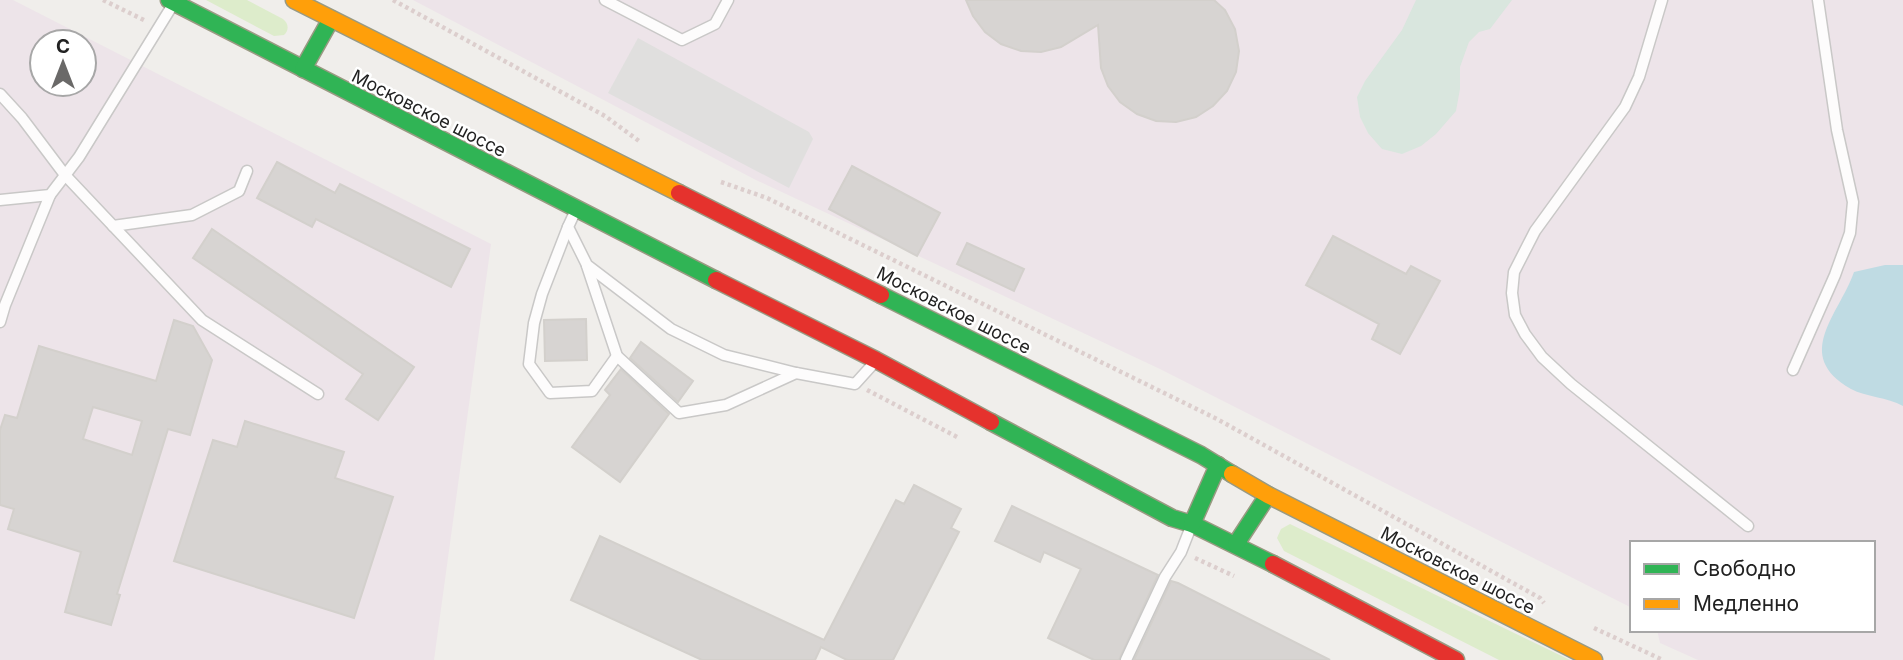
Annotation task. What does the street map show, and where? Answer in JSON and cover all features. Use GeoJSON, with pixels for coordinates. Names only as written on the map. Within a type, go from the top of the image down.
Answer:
{"type":"FeatureCollection","features":[{"type":"Feature","properties":{"kind":"main road","name":"Московское шоссе"},"geometry":{"type":"LineString","coordinates":[[294,0],[333,14],[1218,465],[1268,495],[1594,660]]}},
{"type":"Feature","properties":{"kind":"main road","name":"Московское шоссе"},"geometry":{"type":"LineString","coordinates":[[173,1],[576,210],[876,360],[1172,518],[1236,544],[1456,660]]}},
{"type":"Feature","properties":{"kind":"main road"},"geometry":{"type":"LineString","coordinates":[[303,69],[333,14]]}},
{"type":"Feature","properties":{"kind":"main road"},"geometry":{"type":"LineString","coordinates":[[1192,524],[1218,465]]}},
{"type":"Feature","properties":{"kind":"main road"},"geometry":{"type":"LineString","coordinates":[[1236,544],[1268,495]]}},
{"type":"Feature","properties":{"kind":"lane"},"geometry":{"type":"LineString","coordinates":[[605,0],[682,40],[715,24],[728,0]]}},
{"type":"Feature","properties":{"kind":"lane"},"geometry":{"type":"LineString","coordinates":[[1662,0],[1639,77],[1625,107],[1535,231],[1514,272],[1512,293],[1515,315],[1542,358],[1748,526]]}},
{"type":"Feature","properties":{"kind":"lane"},"geometry":{"type":"LineString","coordinates":[[1793,370],[1835,275],[1850,233],[1853,202],[1837,130],[1818,0]]}},
{"type":"Feature","properties":{"kind":"lane"},"geometry":{"type":"LineString","coordinates":[[0,322],[50,195],[79,157],[173,1]]}},
{"type":"Feature","properties":{"kind":"lane"},"geometry":{"type":"LineString","coordinates":[[0,94],[22,118],[65,175],[202,320],[317,394]]}},
{"type":"Feature","properties":{"kind":"lane"},"geometry":{"type":"LineString","coordinates":[[113,226],[192,215],[239,191],[247,171]]}},
{"type":"Feature","properties":{"kind":"lane"},"geometry":{"type":"LineString","coordinates":[[0,200],[50,195]]}},
{"type":"Feature","properties":{"kind":"lane"},"geometry":{"type":"LineString","coordinates":[[576,210],[542,294],[534,323],[529,364],[550,393],[592,391],[617,356]]}},
{"type":"Feature","properties":{"kind":"lane"},"geometry":{"type":"LineString","coordinates":[[568,227],[587,265],[617,356],[679,413],[726,405],[796,373]]}},
{"type":"Feature","properties":{"kind":"lane"},"geometry":{"type":"LineString","coordinates":[[587,265],[671,330],[724,355],[855,384],[876,360]]}},
{"type":"Feature","properties":{"kind":"lane"},"geometry":{"type":"LineString","coordinates":[[1126,660],[1181,552],[1192,524]]}},
{"type":"Feature","properties":{"kind":"path"},"geometry":{"type":"LineString","coordinates":[[393,0],[606,116],[646,148]]}},
{"type":"Feature","properties":{"kind":"path"},"geometry":{"type":"LineString","coordinates":[[718,181],[767,198],[1217,419],[1540,598],[1550,611]]}},
{"type":"Feature","properties":{"kind":"path"},"geometry":{"type":"LineString","coordinates":[[1587,626],[1663,660]]}},
{"type":"Feature","properties":{"kind":"shaded area"},"geometry":{"type":"Polygon","coordinates":[[[0,0],[13,0],[68,28],[28,28],[28,98],[98,98],[98,43],[491,244],[434,660],[0,660],[0,0]]]}},
{"type":"Feature","properties":{"kind":"shaded area"},"geometry":{"type":"Polygon","coordinates":[[[413,0],[1903,0],[1903,660],[1698,660],[1660,643],[1657,632],[1875,632],[1875,541],[1630,541],[1630,607],[1160,369],[754,179],[413,0]]]}},
{"type":"Feature","properties":{"kind":"shaded area"},"geometry":{"type":"Polygon","coordinates":[[[1416,0],[1512,0],[1490,29],[1479,32],[1469,42],[1460,67],[1456,111],[1436,134],[1421,146],[1402,154],[1382,149],[1368,133],[1360,117],[1357,97],[1365,81],[1402,30],[1416,0]]]}},
{"type":"Feature","properties":{"kind":"shaded area"},"geometry":{"type":"Polygon","coordinates":[[[638,38],[809,132],[813,139],[789,188],[608,93],[638,38]]]}},
{"type":"Feature","properties":{"kind":"green space"},"geometry":{"type":"Polygon","coordinates":[[[206,0],[247,0],[283,19],[287,31],[284,35],[274,36],[206,0]]]}},
{"type":"Feature","properties":{"kind":"green space"},"geometry":{"type":"Polygon","coordinates":[[[1290,524],[1570,660],[1499,660],[1284,551],[1277,538],[1281,529],[1290,524]]]}},
{"type":"Feature","properties":{"kind":"water"},"geometry":{"type":"Polygon","coordinates":[[[1885,265],[1903,265],[1903,406],[1851,389],[1834,376],[1824,362],[1822,348],[1831,319],[1854,272],[1885,265]]]}},
{"type":"Feature","properties":{"kind":"building"},"geometry":{"type":"Polygon","coordinates":[[[966,0],[1214,0],[1225,10],[1235,29],[1239,51],[1236,72],[1227,91],[1213,106],[1196,117],[1176,122],[1156,121],[1137,114],[1120,102],[1108,86],[1101,68],[1098,25],[1061,47],[1041,52],[1021,51],[1001,44],[985,32],[973,16],[966,0]]]}},
{"type":"Feature","properties":{"kind":"building"},"geometry":{"type":"Polygon","coordinates":[[[277,162],[335,193],[340,184],[470,249],[451,287],[316,219],[312,227],[257,198],[277,162]]]}},
{"type":"Feature","properties":{"kind":"building"},"geometry":{"type":"Polygon","coordinates":[[[852,166],[940,213],[917,256],[829,209],[852,166]]]}},
{"type":"Feature","properties":{"kind":"building"},"geometry":{"type":"Polygon","coordinates":[[[212,229],[414,367],[378,420],[346,399],[363,374],[193,258],[212,229]]]}},
{"type":"Feature","properties":{"kind":"building"},"geometry":{"type":"Polygon","coordinates":[[[1333,236],[1406,274],[1411,266],[1440,281],[1400,354],[1372,339],[1379,324],[1306,285],[1333,236]]]}},
{"type":"Feature","properties":{"kind":"building"},"geometry":{"type":"Polygon","coordinates":[[[967,243],[1024,269],[1014,291],[957,264],[967,243]]]}},
{"type":"Feature","properties":{"kind":"building"},"geometry":{"type":"Polygon","coordinates":[[[586,319],[587,360],[545,361],[544,320],[586,319]]]}},
{"type":"Feature","properties":{"kind":"building"},"geometry":{"type":"Polygon","coordinates":[[[174,320],[193,326],[212,360],[190,435],[168,429],[117,594],[120,595],[111,625],[65,612],[81,552],[8,529],[14,509],[0,505],[0,430],[5,415],[17,418],[39,346],[156,381],[174,320]],[[93,407],[83,439],[132,455],[142,421],[93,407]]]}},
{"type":"Feature","properties":{"kind":"building"},"geometry":{"type":"Polygon","coordinates":[[[641,342],[693,381],[678,402],[630,358],[641,342]]]}},
{"type":"Feature","properties":{"kind":"building"},"geometry":{"type":"Polygon","coordinates":[[[621,369],[669,414],[620,482],[572,447],[610,395],[605,390],[621,369]]]}},
{"type":"Feature","properties":{"kind":"building"},"geometry":{"type":"Polygon","coordinates":[[[245,421],[344,452],[335,478],[393,497],[354,618],[174,561],[213,440],[237,447],[245,421]]]}},
{"type":"Feature","properties":{"kind":"building"},"geometry":{"type":"Polygon","coordinates":[[[914,485],[961,509],[951,528],[959,532],[893,660],[847,660],[821,647],[815,660],[702,660],[571,600],[600,536],[824,640],[896,500],[904,504],[914,485]]]}},
{"type":"Feature","properties":{"kind":"building"},"geometry":{"type":"Polygon","coordinates":[[[1012,506],[1158,575],[1119,660],[1094,660],[1048,638],[1081,569],[1044,552],[1040,562],[995,541],[1012,506]]]}},
{"type":"Feature","properties":{"kind":"building"},"geometry":{"type":"Polygon","coordinates":[[[1171,581],[1178,583],[1330,660],[1134,660],[1171,581]]]}},
{"type":"Feature","properties":{"kind":"traffic: fast"},"geometry":{"type":"LineString","coordinates":[[169,0],[716,280]]}},
{"type":"Feature","properties":{"kind":"traffic: fast"},"geometry":{"type":"LineString","coordinates":[[303,69],[331,19]]}},
{"type":"Feature","properties":{"kind":"traffic: fast"},"geometry":{"type":"LineString","coordinates":[[881,295],[1201,455],[1232,474]]}},
{"type":"Feature","properties":{"kind":"traffic: fast"},"geometry":{"type":"LineString","coordinates":[[991,422],[1172,518],[1192,524],[1273,564]]}},
{"type":"Feature","properties":{"kind":"traffic: fast"},"geometry":{"type":"LineString","coordinates":[[1192,524],[1218,465]]}},
{"type":"Feature","properties":{"kind":"traffic: fast"},"geometry":{"type":"LineString","coordinates":[[1236,544],[1268,495]]}},
{"type":"Feature","properties":{"kind":"traffic: slow"},"geometry":{"type":"LineString","coordinates":[[294,0],[679,193]]}},
{"type":"Feature","properties":{"kind":"traffic: slow"},"geometry":{"type":"LineString","coordinates":[[1232,474],[1268,495],[1594,660]]}},
{"type":"Feature","properties":{"kind":"traffic: jam"},"geometry":{"type":"LineString","coordinates":[[679,193],[881,295]]}},
{"type":"Feature","properties":{"kind":"traffic: jam"},"geometry":{"type":"LineString","coordinates":[[716,280],[876,360],[991,422]]}},
{"type":"Feature","properties":{"kind":"traffic: jam"},"geometry":{"type":"LineString","coordinates":[[1273,564],[1456,660]]}}]}
